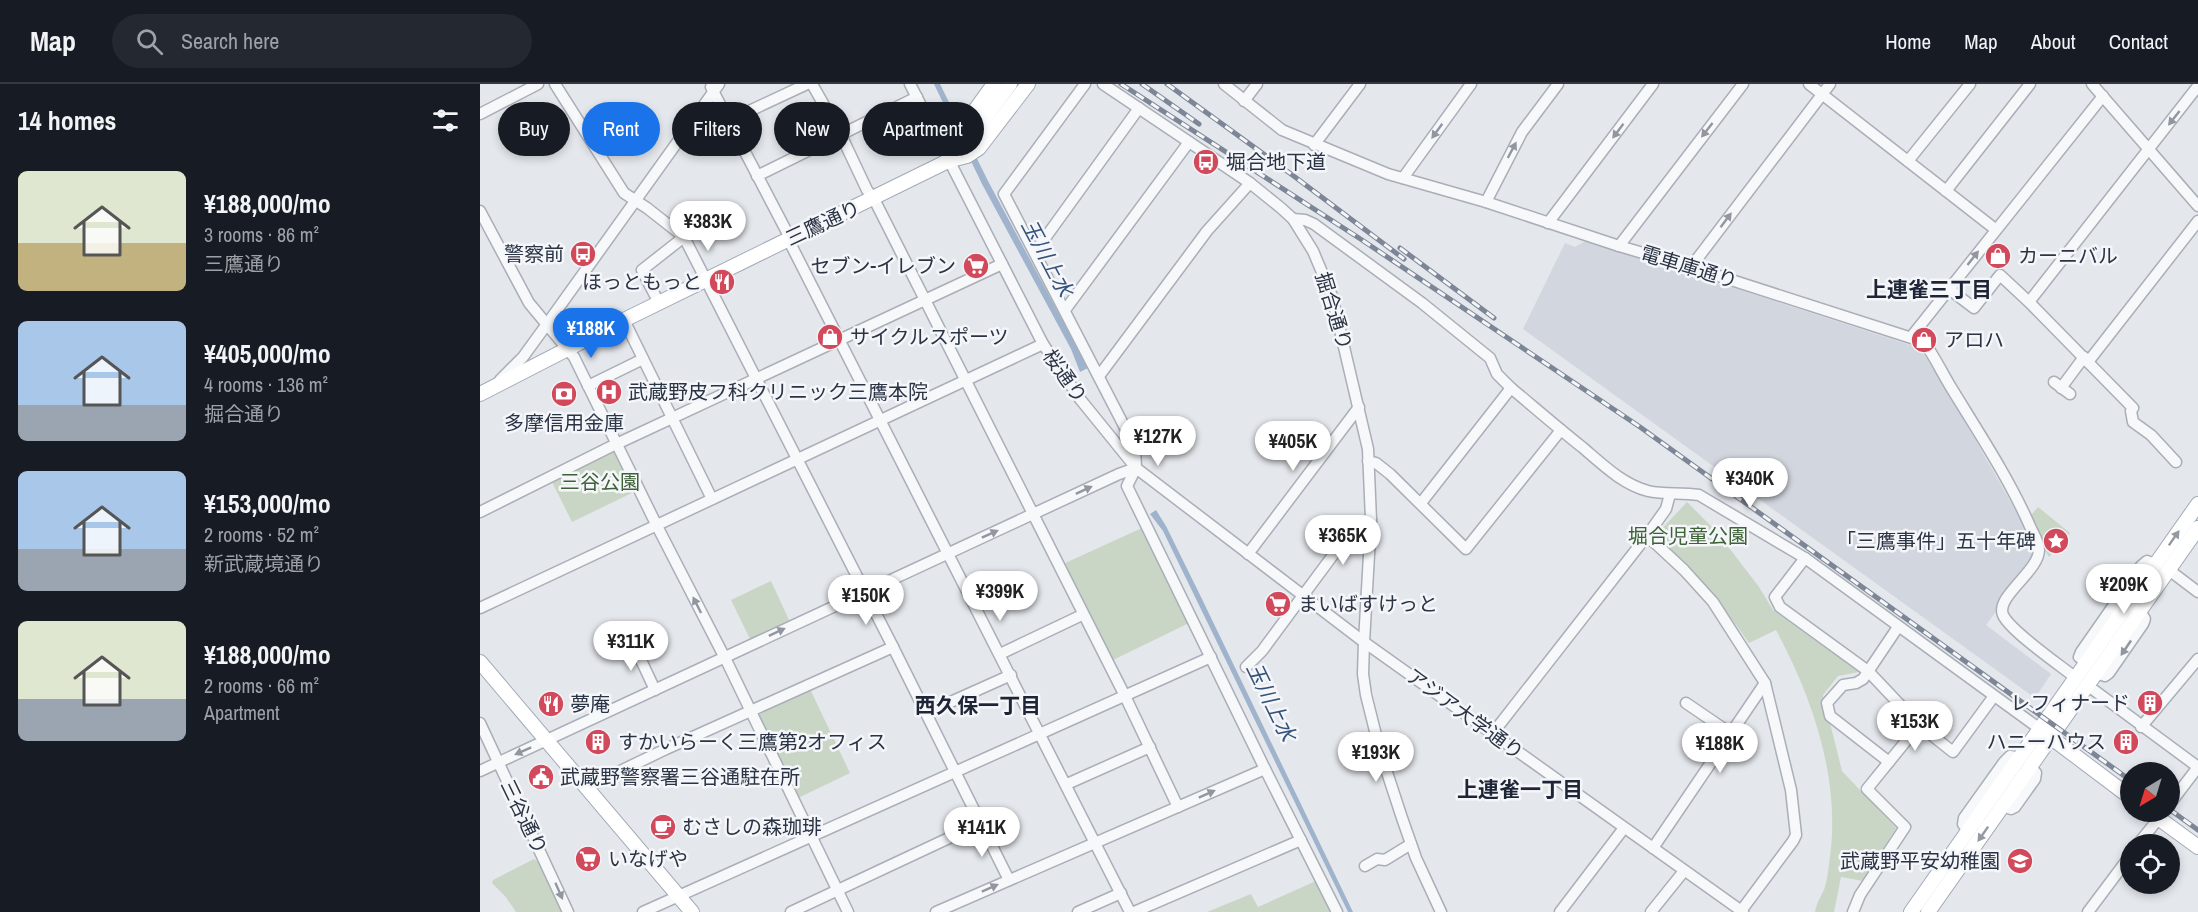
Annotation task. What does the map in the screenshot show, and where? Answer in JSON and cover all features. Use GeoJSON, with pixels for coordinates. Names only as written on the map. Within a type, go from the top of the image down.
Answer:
{"type":"FeatureCollection","features":[{"type":"Feature","properties":{"kind":"main road"},"geometry":{"type":"LineString","coordinates":[[994,84],[957,135],[950,160],[967,156],[980,148],[1028,84]]}},
{"type":"Feature","properties":{"kind":"main road","name":"三鷹通り"},"geometry":{"type":"LineString","coordinates":[[480,394],[624,320],[950,160],[1011,84]]}},
{"type":"Feature","properties":{"kind":"main road"},"geometry":{"type":"LineString","coordinates":[[1911,912],[2019,758],[2045,733],[2082,681],[2155,564],[2198,504]]}},
{"type":"Feature","properties":{"kind":"main road"},"geometry":{"type":"LineString","coordinates":[[2091,668],[2140,611],[2198,528]]}},
{"type":"Feature","properties":{"kind":"main road"},"geometry":{"type":"LineString","coordinates":[[480,662],[692,912]]}},
{"type":"Feature","properties":{"kind":"main road"},"geometry":{"type":"LineString","coordinates":[[1928,912],[2031,767],[2045,733]]}},
{"type":"Feature","properties":{"kind":"main road"},"geometry":{"type":"LineString","coordinates":[[2045,733],[2120,789]]}},
{"type":"Feature","properties":{"kind":"main road"},"geometry":{"type":"LineString","coordinates":[[2167,822],[2198,846]]}},
{"type":"Feature","properties":{"kind":"street"},"geometry":{"type":"LineString","coordinates":[[480,114],[538,84]]}},
{"type":"Feature","properties":{"kind":"street"},"geometry":{"type":"LineString","coordinates":[[555,84],[624,194],[684,237],[1009,880]]}},
{"type":"Feature","properties":{"kind":"street"},"geometry":{"type":"LineString","coordinates":[[762,106],[807,84]]}},
{"type":"Feature","properties":{"kind":"street"},"geometry":{"type":"LineString","coordinates":[[812,84],[822,102]]}},
{"type":"Feature","properties":{"kind":"street","name":"桜通り"},"geometry":{"type":"LineString","coordinates":[[910,84],[1043,344],[1080,399],[1136,468],[1364,642]]}},
{"type":"Feature","properties":{"kind":"street"},"geometry":{"type":"LineString","coordinates":[[1085,84],[1004,194],[1135,447],[1136,468],[1127,486],[1337,912]]}},
{"type":"Feature","properties":{"kind":"street","name":"掘合通り"},"geometry":{"type":"LineString","coordinates":[[1103,84],[1250,183],[1293,219],[1313,251],[1332,296],[1368,449],[1371,520],[1363,674],[1366,695],[1380,751],[1411,844],[1441,912]]}},
{"type":"Feature","properties":{"kind":"street","name":"電車庫通り"},"geometry":{"type":"LineString","coordinates":[[1224,84],[1282,130],[1388,174],[1486,202],[1924,342],[1935,357],[2022,508],[2038,544],[2037,558],[2003,603],[2002,613],[2007,621],[2032,643],[2082,681]]}},
{"type":"Feature","properties":{"kind":"street"},"geometry":{"type":"LineString","coordinates":[[1244,101],[1257,84]]}},
{"type":"Feature","properties":{"kind":"street"},"geometry":{"type":"LineString","coordinates":[[1314,145],[1360,84]]}},
{"type":"Feature","properties":{"kind":"street"},"geometry":{"type":"LineString","coordinates":[[1403,178],[1471,84]]}},
{"type":"Feature","properties":{"kind":"street"},"geometry":{"type":"LineString","coordinates":[[1486,202],[1522,132],[1558,84]]}},
{"type":"Feature","properties":{"kind":"street"},"geometry":{"type":"LineString","coordinates":[[1548,223],[1653,84]]}},
{"type":"Feature","properties":{"kind":"street"},"geometry":{"type":"LineString","coordinates":[[1619,246],[1743,84]]}},
{"type":"Feature","properties":{"kind":"street"},"geometry":{"type":"LineString","coordinates":[[1809,84],[1995,229]]}},
{"type":"Feature","properties":{"kind":"street"},"geometry":{"type":"LineString","coordinates":[[1691,267],[1830,84]]}},
{"type":"Feature","properties":{"kind":"street"},"geometry":{"type":"LineString","coordinates":[[1908,161],[1970,84]]}},
{"type":"Feature","properties":{"kind":"street"},"geometry":{"type":"LineString","coordinates":[[1946,191],[2031,84]]}},
{"type":"Feature","properties":{"kind":"street"},"geometry":{"type":"LineString","coordinates":[[2092,84],[2197,202]]}},
{"type":"Feature","properties":{"kind":"street"},"geometry":{"type":"LineString","coordinates":[[480,394],[504,376],[522,357],[714,86]]}},
{"type":"Feature","properties":{"kind":"street"},"geometry":{"type":"LineString","coordinates":[[714,86],[720,102]]}},
{"type":"Feature","properties":{"kind":"street"},"geometry":{"type":"LineString","coordinates":[[2029,302],[2198,86]]}},
{"type":"Feature","properties":{"kind":"street"},"geometry":{"type":"LineString","coordinates":[[1911,337],[2103,96]]}},
{"type":"Feature","properties":{"kind":"street"},"geometry":{"type":"LineString","coordinates":[[850,130],[917,97]]}},
{"type":"Feature","properties":{"kind":"street"},"geometry":{"type":"LineString","coordinates":[[1035,252],[1139,108]]}},
{"type":"Feature","properties":{"kind":"street"},"geometry":{"type":"LineString","coordinates":[[1065,310],[1189,142]]}},
{"type":"Feature","properties":{"kind":"street"},"geometry":{"type":"LineString","coordinates":[[850,154],[1125,696],[1178,807]]}},
{"type":"Feature","properties":{"kind":"street"},"geometry":{"type":"LineString","coordinates":[[746,156],[1132,912],[1301,840]]}},
{"type":"Feature","properties":{"kind":"street"},"geometry":{"type":"LineString","coordinates":[[756,176],[797,156]]}},
{"type":"Feature","properties":{"kind":"street"},"geometry":{"type":"LineString","coordinates":[[1099,376],[1207,231],[1250,183]]}},
{"type":"Feature","properties":{"kind":"street"},"geometry":{"type":"LineString","coordinates":[[480,211],[529,303],[574,357],[751,711],[848,912]]}},
{"type":"Feature","properties":{"kind":"street"},"geometry":{"type":"LineString","coordinates":[[1293,219],[1305,220],[1314,224],[1422,303],[1490,358],[1497,374],[1511,388],[1629,484],[1670,494],[1698,495],[1805,558],[2045,733]]}},
{"type":"Feature","properties":{"kind":"street"},"geometry":{"type":"LineString","coordinates":[[2062,388],[2198,221]]}},
{"type":"Feature","properties":{"kind":"street"},"geometry":{"type":"LineString","coordinates":[[659,303],[642,270],[684,237]]}},
{"type":"Feature","properties":{"kind":"street"},"geometry":{"type":"LineString","coordinates":[[480,512],[617,443],[1002,264]]}},
{"type":"Feature","properties":{"kind":"street"},"geometry":{"type":"LineString","coordinates":[[1949,289],[1974,308],[2000,275],[2133,408],[2131,411],[2133,422],[2151,435],[2175,462]]}},
{"type":"Feature","properties":{"kind":"street"},"geometry":{"type":"LineString","coordinates":[[624,320],[712,499]]}},
{"type":"Feature","properties":{"kind":"street"},"geometry":{"type":"LineString","coordinates":[[480,608],[1043,344]]}},
{"type":"Feature","properties":{"kind":"street"},"geometry":{"type":"LineString","coordinates":[[588,386],[643,358]]}},
{"type":"Feature","properties":{"kind":"street"},"geometry":{"type":"LineString","coordinates":[[1421,503],[1511,388]]}},
{"type":"Feature","properties":{"kind":"street"},"geometry":{"type":"LineString","coordinates":[[1248,554],[1359,407]]}},
{"type":"Feature","properties":{"kind":"street"},"geometry":{"type":"LineString","coordinates":[[1368,461],[1390,474],[1466,549],[1561,430]]}},
{"type":"Feature","properties":{"kind":"street"},"geometry":{"type":"LineString","coordinates":[[480,771],[947,553],[1136,468]]}},
{"type":"Feature","properties":{"kind":"street"},"geometry":{"type":"LineString","coordinates":[[1492,734],[1646,537],[1666,509],[1670,494]]}},
{"type":"Feature","properties":{"kind":"street"},"geometry":{"type":"LineString","coordinates":[[1246,667],[1262,651],[1356,524],[1371,520]]}},
{"type":"Feature","properties":{"kind":"street"},"geometry":{"type":"LineString","coordinates":[[1646,537],[1684,570],[1713,602],[1765,683],[1791,790],[1796,835],[1742,911]]}},
{"type":"Feature","properties":{"kind":"street"},"geometry":{"type":"LineString","coordinates":[[1805,558],[1775,597],[1780,607],[1868,671],[1919,725],[1953,752],[1994,696]]}},
{"type":"Feature","properties":{"kind":"street"},"geometry":{"type":"LineString","coordinates":[[2169,570],[2198,592]]}},
{"type":"Feature","properties":{"kind":"street"},"geometry":{"type":"LineString","coordinates":[[1000,654],[1082,615]]}},
{"type":"Feature","properties":{"kind":"street"},"geometry":{"type":"LineString","coordinates":[[1889,762],[1830,716],[1827,703],[1842,685],[1856,683],[1863,679],[1898,627]]}},
{"type":"Feature","properties":{"kind":"street","name":"アジア大学通り"},"geometry":{"type":"LineString","coordinates":[[1364,642],[1742,911]]}},
{"type":"Feature","properties":{"kind":"street"},"geometry":{"type":"LineString","coordinates":[[633,643],[655,690]]}},
{"type":"Feature","properties":{"kind":"street"},"geometry":{"type":"LineString","coordinates":[[587,788],[647,758],[893,647]]}},
{"type":"Feature","properties":{"kind":"street"},"geometry":{"type":"LineString","coordinates":[[643,912],[1211,657]]}},
{"type":"Feature","properties":{"kind":"street"},"geometry":{"type":"LineString","coordinates":[[2141,727],[2198,659]]}},
{"type":"Feature","properties":{"kind":"street"},"geometry":{"type":"LineString","coordinates":[[926,713],[1011,675]]}},
{"type":"Feature","properties":{"kind":"street"},"geometry":{"type":"LineString","coordinates":[[2082,681],[2141,727],[2198,767],[2180,791]]}},
{"type":"Feature","properties":{"kind":"street"},"geometry":{"type":"LineString","coordinates":[[1653,848],[1765,683]]}},
{"type":"Feature","properties":{"kind":"street"},"geometry":{"type":"LineString","coordinates":[[1686,703],[1730,733]]}},
{"type":"Feature","properties":{"kind":"street","name":"三谷通り"},"geometry":{"type":"LineString","coordinates":[[480,723],[568,912]]}},
{"type":"Feature","properties":{"kind":"street"},"geometry":{"type":"LineString","coordinates":[[1853,912],[1860,896],[1905,827],[1867,789],[1919,725]]}},
{"type":"Feature","properties":{"kind":"street"},"geometry":{"type":"LineString","coordinates":[[1067,784],[1150,747]]}},
{"type":"Feature","properties":{"kind":"street"},"geometry":{"type":"LineString","coordinates":[[936,912],[1265,769]]}},
{"type":"Feature","properties":{"kind":"street"},"geometry":{"type":"LineString","coordinates":[[791,912],[981,823]]}},
{"type":"Feature","properties":{"kind":"street"},"geometry":{"type":"LineString","coordinates":[[1560,912],[1624,828]]}},
{"type":"Feature","properties":{"kind":"street"},"geometry":{"type":"LineString","coordinates":[[1365,866],[1377,859],[1385,860],[1411,844]]}},
{"type":"Feature","properties":{"kind":"street"},"geometry":{"type":"LineString","coordinates":[[2088,912],[2120,869]]}},
{"type":"Feature","properties":{"kind":"street"},"geometry":{"type":"LineString","coordinates":[[1651,912],[1684,871]]}},
{"type":"Feature","properties":{"kind":"street"},"geometry":{"type":"LineString","coordinates":[[1078,912],[1121,893]]}},
{"type":"Feature","properties":{"kind":"shaded area"},"geometry":{"type":"Polygon","coordinates":[[[1587,240],[1919,348],[1938,374],[2022,522],[2033,550],[2031,564],[1986,625],[2051,674],[2035,698],[1523,329],[1565,243],[1575,247],[1587,240]]]}},
{"type":"Feature","properties":{"kind":"green space","name":"三谷公園"},"geometry":{"type":"Polygon","coordinates":[[[610,450],[617,453],[636,491],[572,522],[551,480],[610,450]]]}},
{"type":"Feature","properties":{"kind":"green space","name":"堀合児童公園"},"geometry":{"type":"Polygon","coordinates":[[[1687,502],[1717,532],[1759,587],[1773,610],[1859,672],[1838,676],[1823,695],[1842,771],[1896,828],[1863,881],[1841,877],[1834,912],[1815,912],[1824,890],[1829,864],[1832,803],[1822,743],[1813,714],[1790,657],[1776,630],[1749,643],[1705,587],[1656,535],[1687,502]]]}},
{"type":"Feature","properties":{"kind":"green space"},"geometry":{"type":"Polygon","coordinates":[[[2038,507],[2070,533],[2049,557],[2027,520],[2038,507]]]}},
{"type":"Feature","properties":{"kind":"green space"},"geometry":{"type":"Polygon","coordinates":[[[1142,528],[1189,623],[1111,661],[1063,564],[1142,528]]]}},
{"type":"Feature","properties":{"kind":"green space"},"geometry":{"type":"Polygon","coordinates":[[[771,581],[789,620],[750,639],[731,600],[771,581]]]}},
{"type":"Feature","properties":{"kind":"green space"},"geometry":{"type":"Polygon","coordinates":[[[810,689],[850,773],[798,798],[759,716],[762,711],[810,689]]]}},
{"type":"Feature","properties":{"kind":"green space"},"geometry":{"type":"Polygon","coordinates":[[[534,859],[544,866],[562,912],[516,912],[492,883],[493,880],[534,859]]]}},
{"type":"Feature","properties":{"kind":"green space"},"geometry":{"type":"Polygon","coordinates":[[[1316,881],[1333,912],[1207,912],[1251,894],[1258,907],[1316,881]]]}},
{"type":"Feature","properties":{"kind":"water"},"geometry":{"type":"Polygon","coordinates":[[[934,84],[940,84],[949,102],[943,102],[934,84]]]}},
{"type":"Feature","properties":{"kind":"water"},"geometry":{"type":"Polygon","coordinates":[[[969,156],[976,156],[1088,368],[1080,372],[1071,349],[969,156]]]}},
{"type":"Feature","properties":{"kind":"water"},"geometry":{"type":"Polygon","coordinates":[[[1156,510],[1201,597],[1353,912],[1348,912],[1163,531],[1150,514],[1156,510]]]}},
{"type":"Feature","properties":{"kind":"railway"},"geometry":{"type":"LineString","coordinates":[[1121,84],[1362,240],[1640,427],[2120,773]]}},
{"type":"Feature","properties":{"kind":"railway"},"geometry":{"type":"LineString","coordinates":[[1142,84],[1199,124]]}},
{"type":"Feature","properties":{"kind":"railway"},"geometry":{"type":"LineString","coordinates":[[1167,84],[1404,259]]}},
{"type":"Feature","properties":{"kind":"railway"},"geometry":{"type":"LineString","coordinates":[[1400,248],[1494,318]]}},
{"type":"Feature","properties":{"kind":"railway"},"geometry":{"type":"LineString","coordinates":[[2180,817],[2198,830]]}},
{"type":"Feature","properties":{"kind":"place","name":"堀合地下道"},"geometry":{"type":"Point","coordinates":[1206,162]}},
{"type":"Feature","properties":{"kind":"place","name":"警察前"},"geometry":{"type":"Point","coordinates":[583,254]}},
{"type":"Feature","properties":{"kind":"place","name":"カーニバル"},"geometry":{"type":"Point","coordinates":[1998,256]}},
{"type":"Feature","properties":{"kind":"place","name":"セブン-イレブン"},"geometry":{"type":"Point","coordinates":[976,266]}},
{"type":"Feature","properties":{"kind":"place","name":"ほっともっと"},"geometry":{"type":"Point","coordinates":[722,282]}},
{"type":"Feature","properties":{"kind":"place","name":"サイクルスポーツ"},"geometry":{"type":"Point","coordinates":[830,337]}},
{"type":"Feature","properties":{"kind":"place","name":"アロハ"},"geometry":{"type":"Point","coordinates":[1924,340]}},
{"type":"Feature","properties":{"kind":"place","name":"武蔵野皮フ科クリニック三鷹本院"},"geometry":{"type":"Point","coordinates":[609,392]}},
{"type":"Feature","properties":{"kind":"place","name":"多摩信用金庫"},"geometry":{"type":"Point","coordinates":[564,394]}},
{"type":"Feature","properties":{"kind":"place","name":"「三鷹事件」五十年碑"},"geometry":{"type":"Point","coordinates":[2056,541]}},
{"type":"Feature","properties":{"kind":"place","name":"まいばすけっと"},"geometry":{"type":"Point","coordinates":[1278,604]}},
{"type":"Feature","properties":{"kind":"place","name":"レフィナード"},"geometry":{"type":"Point","coordinates":[2150,703]}},
{"type":"Feature","properties":{"kind":"place","name":"夢庵"},"geometry":{"type":"Point","coordinates":[551,704]}},
{"type":"Feature","properties":{"kind":"place","name":"すかいらーく三鷹第2オフィス"},"geometry":{"type":"Point","coordinates":[598,742]}},
{"type":"Feature","properties":{"kind":"place","name":"ハニーハウス"},"geometry":{"type":"Point","coordinates":[2126,742]}},
{"type":"Feature","properties":{"kind":"place","name":"武蔵野警察署三谷通駐在所"},"geometry":{"type":"Point","coordinates":[541,777]}},
{"type":"Feature","properties":{"kind":"place","name":"むさしの森珈琲"},"geometry":{"type":"Point","coordinates":[663,827]}},
{"type":"Feature","properties":{"kind":"place","name":"いなげや"},"geometry":{"type":"Point","coordinates":[588,859]}},
{"type":"Feature","properties":{"kind":"place","name":"武蔵野平安幼稚園"},"geometry":{"type":"Point","coordinates":[2020,861]}},
{"type":"Feature","properties":{"kind":"district","name":"上連雀三丁目"},"geometry":{"type":"Point","coordinates":[1929,290]}},
{"type":"Feature","properties":{"kind":"district","name":"西久保一丁目"},"geometry":{"type":"Point","coordinates":[978,706]}},
{"type":"Feature","properties":{"kind":"district","name":"上連雀一丁目"},"geometry":{"type":"Point","coordinates":[1520,790]}},
{"type":"Feature","properties":{"kind":"water label","name":"玉川上水"},"geometry":{"type":"Point","coordinates":[1047,258]}},
{"type":"Feature","properties":{"kind":"water label","name":"玉川上水"},"geometry":{"type":"Point","coordinates":[1271,702]}}]}
